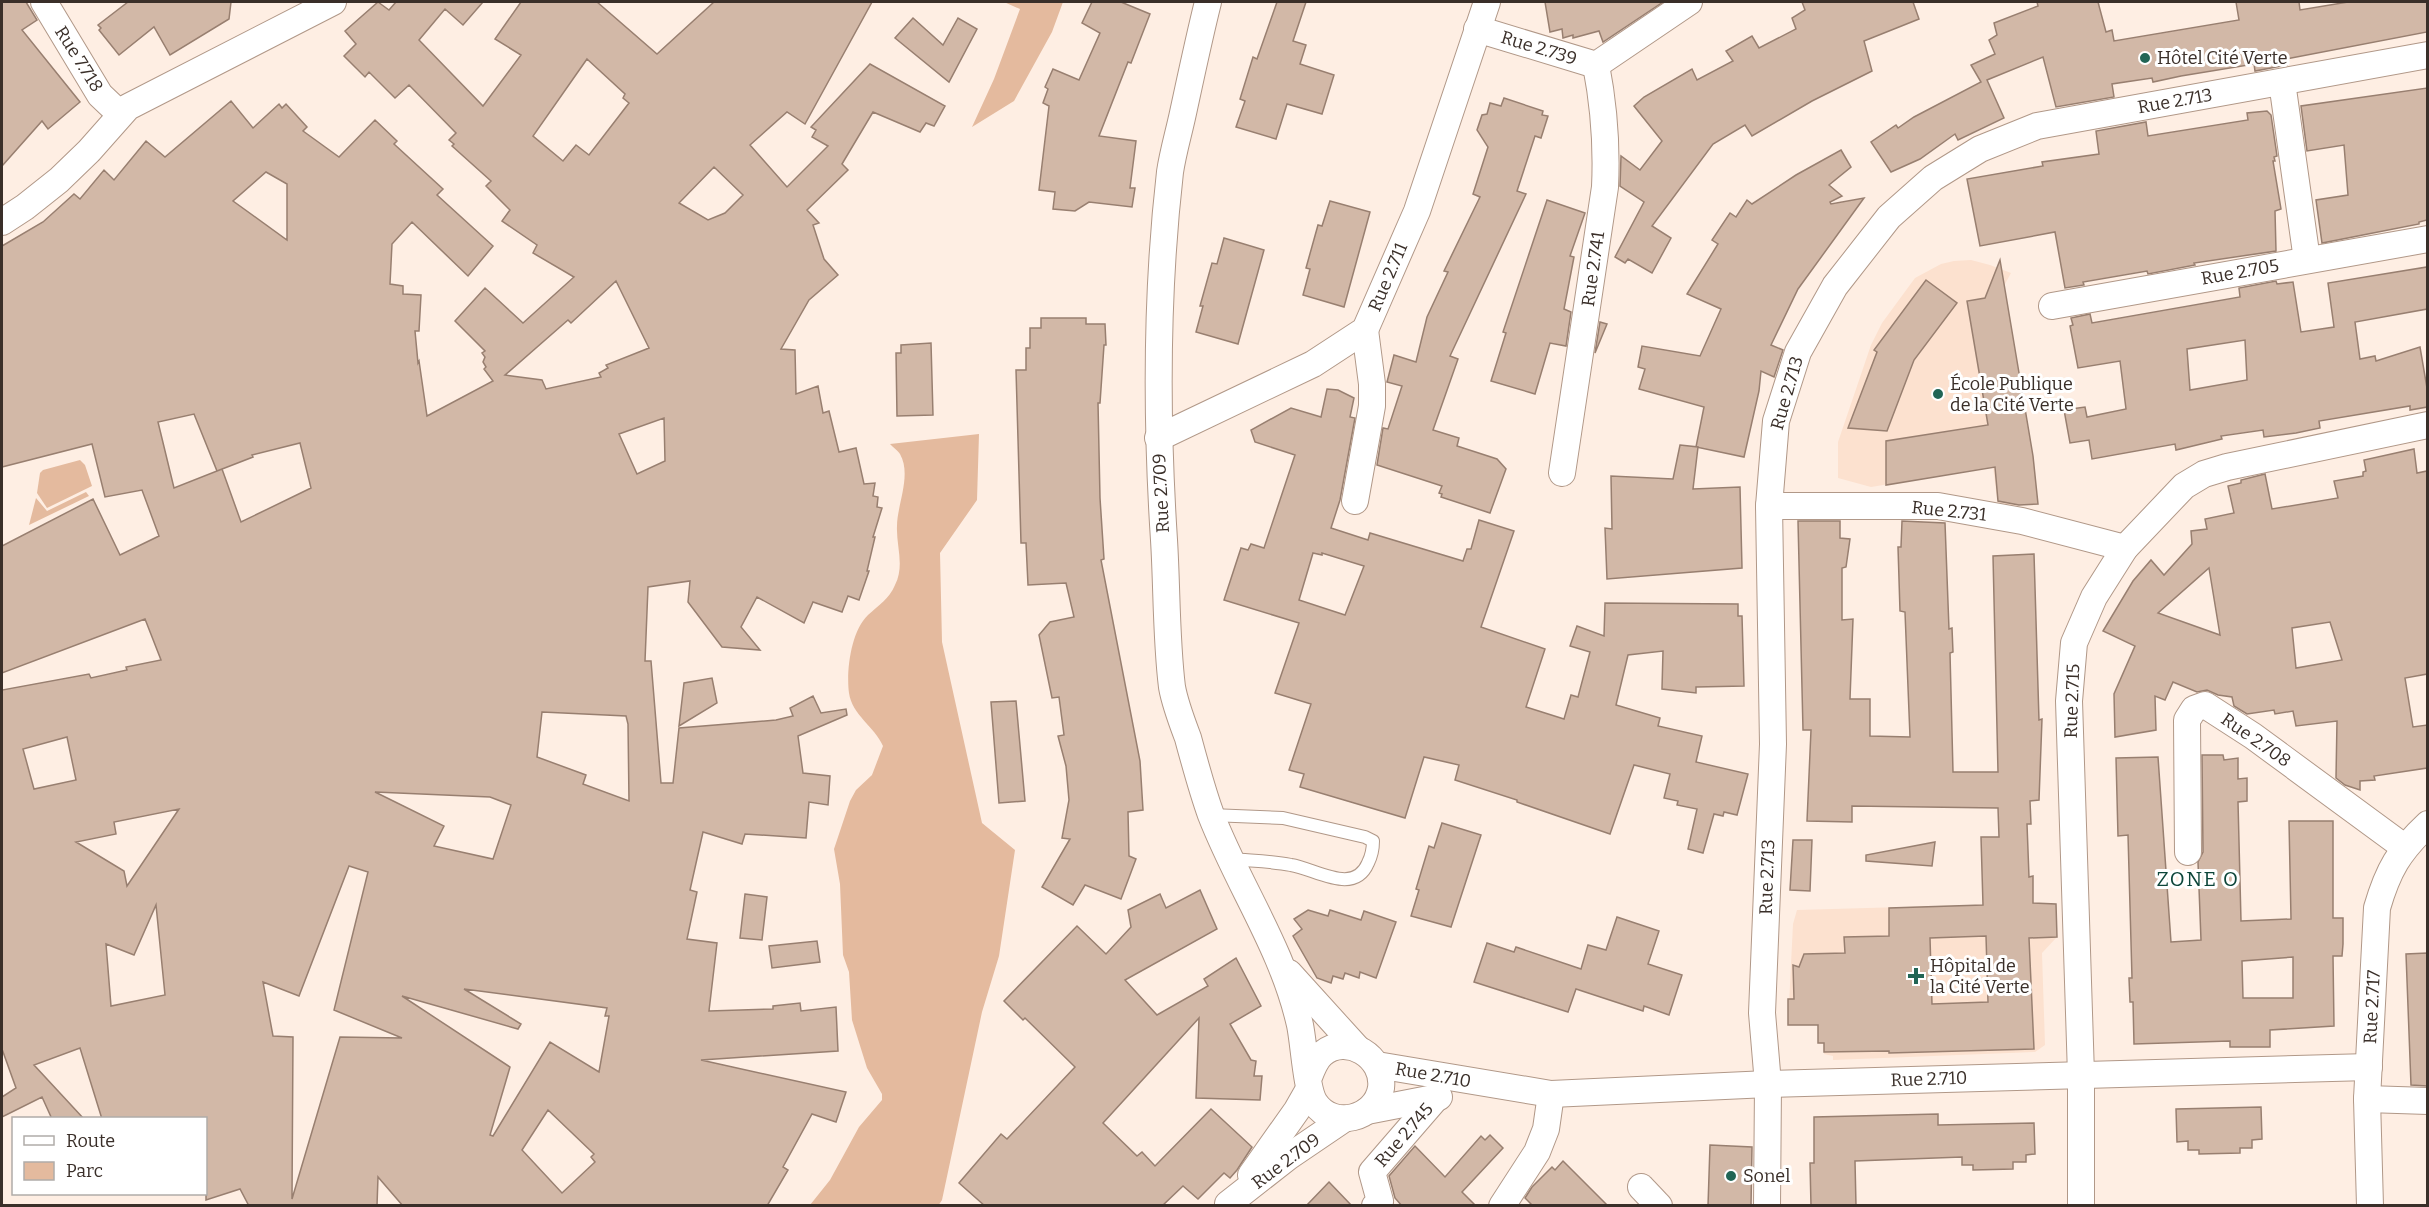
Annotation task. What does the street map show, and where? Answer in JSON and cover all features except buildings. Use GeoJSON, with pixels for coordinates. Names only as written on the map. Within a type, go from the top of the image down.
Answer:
{"type":"FeatureCollection","features":[{"type":"Feature","properties":{"kind":"street","name":"Rue 7.718"},"geometry":{"type":"LineString","coordinates":[[44,2],[100,95],[120,114]]}},
{"type":"Feature","properties":{"kind":"street"},"geometry":{"type":"LineString","coordinates":[[2,222],[26,207],[59,180],[89,151],[120,114],[139,99],[333,2]]}},
{"type":"Feature","properties":{"kind":"street","name":"Rue 2.709"},"geometry":{"type":"LineString","coordinates":[[1208,2],[1171,168],[1160,281],[1158,438],[1173,690],[1211,815],[1283,966],[1300,1025],[1311,1076],[1272,1146],[1228,1205]]}},
{"type":"Feature","properties":{"kind":"street","name":"Rue 2.711"},"geometry":{"type":"LineString","coordinates":[[1158,438],[1313,364],[1365,330],[1417,211],[1487,2]]}},
{"type":"Feature","properties":{"kind":"street","name":"Rue 2.739"},"geometry":{"type":"LineString","coordinates":[[1477,29],[1596,65],[1689,2]]}},
{"type":"Feature","properties":{"kind":"street","name":"Rue 2.713"},"geometry":{"type":"LineString","coordinates":[[1767,1206],[1768,1084],[1762,1013],[1773,744],[1769,506],[1776,421],[1798,352],[1835,286],[1889,217],[1933,178],[1980,149],[2037,126],[2427,54]]}},
{"type":"Feature","properties":{"kind":"street","name":"Rue 2.741"},"geometry":{"type":"LineString","coordinates":[[1562,473],[1605,187],[1607,147],[1604,103],[1596,65]]}},
{"type":"Feature","properties":{"kind":"street"},"geometry":{"type":"LineString","coordinates":[[2282,82],[2307,260]]}},
{"type":"Feature","properties":{"kind":"street","name":"Rue 2.705"},"geometry":{"type":"LineString","coordinates":[[2052,306],[2427,239]]}},
{"type":"Feature","properties":{"kind":"street"},"geometry":{"type":"LineString","coordinates":[[1355,501],[1372,406],[1372,384],[1365,330]]}},
{"type":"Feature","properties":{"kind":"street","name":"Rue 2.715"},"geometry":{"type":"LineString","coordinates":[[2081,1206],[2081,1075],[2069,701],[2074,643],[2094,597],[2125,548],[2184,486],[2204,474],[2227,467],[2427,425]]}},
{"type":"Feature","properties":{"kind":"street","name":"Rue 2.731"},"geometry":{"type":"LineString","coordinates":[[1769,506],[1938,506],[2022,521],[2125,548]]}},
{"type":"Feature","properties":{"kind":"street","name":"Rue 2.708"},"geometry":{"type":"LineString","coordinates":[[2188,852],[2187,720],[2194,709],[2205,705],[2253,736],[2404,847]]}},
{"type":"Feature","properties":{"kind":"street","name":"Rue 2.717"},"geometry":{"type":"LineString","coordinates":[[2370,1206],[2367,1099],[2377,908],[2385,880],[2404,847],[2427,824]]}},
{"type":"Feature","properties":{"kind":"street","name":"Rue 2.709"},"geometry":{"type":"LineString","coordinates":[[1283,966],[1357,1048]]}},
{"type":"Feature","properties":{"kind":"street"},"geometry":{"type":"LineString","coordinates":[[1344,1046],[1357,1048],[1369,1055],[1377,1065],[1381,1078],[1376,1102],[1356,1115],[1335,1118],[1321,1111],[1313,1101],[1311,1076],[1320,1055],[1331,1048],[1344,1046]]}},
{"type":"Feature","properties":{"kind":"street","name":"Rue 2.710"},"geometry":{"type":"LineString","coordinates":[[1377,1065],[1551,1094],[1768,1084],[2369,1066]]}},
{"type":"Feature","properties":{"kind":"street","name":"Rue 2.710"},"geometry":{"type":"LineString","coordinates":[[1356,1115],[1489,1085]]}},
{"type":"Feature","properties":{"kind":"street"},"geometry":{"type":"LineString","coordinates":[[1502,1206],[1537,1152],[1546,1129],[1551,1094]]}},
{"type":"Feature","properties":{"kind":"street","name":"Rue 2.745"},"geometry":{"type":"LineString","coordinates":[[1375,1206],[1380,1201],[1372,1172],[1436,1098]]}},
{"type":"Feature","properties":{"kind":"street"},"geometry":{"type":"LineString","coordinates":[[2367,1099],[2427,1101]]}},
{"type":"Feature","properties":{"kind":"street","name":"Rue 2.709"},"geometry":{"type":"LineString","coordinates":[[1228,1205],[1288,1157],[1356,1115]]}},
{"type":"Feature","properties":{"kind":"street"},"geometry":{"type":"LineString","coordinates":[[1641,1187],[1659,1206]]}},
{"type":"Feature","properties":{"kind":"lane"},"geometry":{"type":"LineString","coordinates":[[1211,815],[1283,818],[1365,837],[1372,841],[1373,852],[1364,873],[1355,879],[1344,880],[1292,865],[1231,859]]}},
{"type":"Feature","properties":{"kind":"shaded area","name":"École Publique de la Cité Verte"},"geometry":{"type":"Polygon","coordinates":[[[1971,260],[2011,273],[1999,295],[2005,294],[2034,461],[2038,504],[1998,507],[1993,467],[1871,487],[1838,478],[1838,442],[1871,345],[1882,323],[1915,278],[1941,264],[1971,260]]]}},
{"type":"Feature","properties":{"kind":"shaded area","name":"Hôpital de la Cité Verte"},"geometry":{"type":"Polygon","coordinates":[[[2041,903],[2041,905],[2056,904],[2057,937],[2042,953],[2045,1045],[2035,1052],[1833,1060],[1833,1056],[1824,1054],[1824,1044],[1818,1043],[1818,1025],[1788,1025],[1793,924],[1797,910],[2041,903]]]}},
{"type":"Feature","properties":{"kind":"green space"},"geometry":{"type":"Polygon","coordinates":[[[1004,2],[1063,2],[1052,32],[1014,101],[972,127],[994,79],[1020,9],[1004,2]]]}},
{"type":"Feature","properties":{"kind":"green space"},"geometry":{"type":"Polygon","coordinates":[[[979,434],[977,500],[940,553],[942,642],[982,823],[1015,850],[999,956],[982,1012],[942,1200],[938,1206],[810,1205],[830,1180],[859,1127],[882,1100],[882,1094],[867,1068],[852,1020],[849,972],[843,955],[840,884],[834,849],[850,801],[856,790],[872,775],[883,746],[854,708],[849,693],[848,674],[857,631],[868,615],[890,594],[898,578],[897,526],[905,471],[900,454],[890,444],[979,434]]]}},
{"type":"Feature","properties":{"kind":"green space"},"geometry":{"type":"Polygon","coordinates":[[[80,460],[85,465],[92,486],[47,508],[37,493],[40,473],[43,470],[80,460]]]}},
{"type":"Feature","properties":{"kind":"green space"},"geometry":{"type":"Polygon","coordinates":[[[86,492],[89,496],[29,525],[36,498],[47,511],[86,492]]]}},
{"type":"Feature","properties":{"kind":"place","name":"Hôtel Cité Verte"},"geometry":{"type":"Point","coordinates":[2145,58]}},
{"type":"Feature","properties":{"kind":"place","name":"École Publique de la Cité Verte"},"geometry":{"type":"Point","coordinates":[1938,394]}},
{"type":"Feature","properties":{"kind":"place","name":"Hôpital de la Cité Verte"},"geometry":{"type":"Point","coordinates":[1916,976]}},
{"type":"Feature","properties":{"kind":"place","name":"Sonel"},"geometry":{"type":"Point","coordinates":[1731,1176]}},
{"type":"Feature","properties":{"kind":"district","name":"ZONE O"},"geometry":{"type":"Point","coordinates":[2198,879]}}]}
